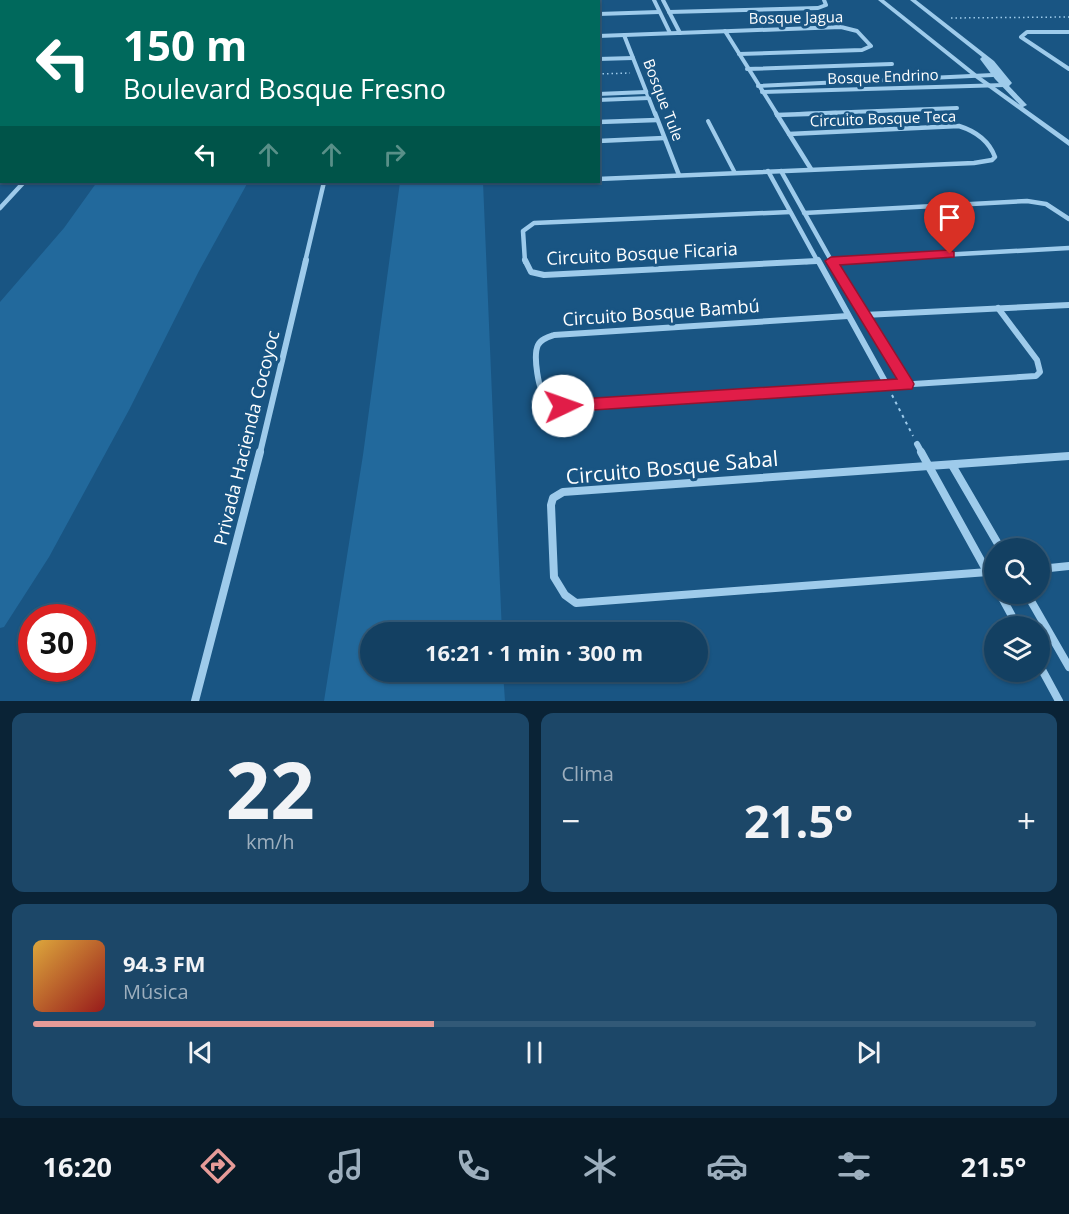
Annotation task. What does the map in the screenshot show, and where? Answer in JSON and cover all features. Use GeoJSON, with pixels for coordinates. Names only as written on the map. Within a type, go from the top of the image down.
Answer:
{"type":"FeatureCollection","features":[{"type":"Feature","properties":{"kind":"street"},"geometry":{"type":"LineString","coordinates":[[654,0],[670,33]]}},
{"type":"Feature","properties":{"kind":"street"},"geometry":{"type":"LineString","coordinates":[[663,0],[680,33]]}},
{"type":"Feature","properties":{"kind":"street"},"geometry":{"type":"LineString","coordinates":[[669,12],[818,8],[826,5],[824,0]]}},
{"type":"Feature","properties":{"kind":"street"},"geometry":{"type":"LineString","coordinates":[[881,0],[989,86],[1069,144]]}},
{"type":"Feature","properties":{"kind":"street"},"geometry":{"type":"LineString","coordinates":[[913,0],[1002,72],[1009,83],[1005,85]]}},
{"type":"Feature","properties":{"kind":"street"},"geometry":{"type":"LineString","coordinates":[[600,14],[659,12]]}},
{"type":"Feature","properties":{"kind":"street","name":"Bosque Jagua"},"geometry":{"type":"LineString","coordinates":[[725,32],[846,28],[857,31],[871,46],[862,50],[739,54]]}},
{"type":"Feature","properties":{"kind":"street"},"geometry":{"type":"LineString","coordinates":[[600,36],[725,32],[811,169],[600,179]]}},
{"type":"Feature","properties":{"kind":"street"},"geometry":{"type":"LineString","coordinates":[[1069,32],[1027,32],[1021,36],[1069,69]]}},
{"type":"Feature","properties":{"kind":"street","name":"Bosque Tule"},"geometry":{"type":"LineString","coordinates":[[624,35],[679,175]]}},
{"type":"Feature","properties":{"kind":"street"},"geometry":{"type":"LineString","coordinates":[[979,54],[993,75],[1032,115]]}},
{"type":"Feature","properties":{"kind":"street"},"geometry":{"type":"LineString","coordinates":[[600,59],[633,58]]}},
{"type":"Feature","properties":{"kind":"street"},"geometry":{"type":"LineString","coordinates":[[747,69],[892,64]]}},
{"type":"Feature","properties":{"kind":"street","name":"Bosque Endrino"},"geometry":{"type":"LineString","coordinates":[[758,86],[993,75]]}},
{"type":"Feature","properties":{"kind":"street","name":"Bosque Endrino"},"geometry":{"type":"LineString","coordinates":[[762,92],[1005,85]]}},
{"type":"Feature","properties":{"kind":"street"},"geometry":{"type":"LineString","coordinates":[[600,94],[646,92]]}},
{"type":"Feature","properties":{"kind":"street"},"geometry":{"type":"LineString","coordinates":[[600,100],[649,98]]}},
{"type":"Feature","properties":{"kind":"street"},"geometry":{"type":"LineString","coordinates":[[777,116],[957,108]]}},
{"type":"Feature","properties":{"kind":"street"},"geometry":{"type":"LineString","coordinates":[[600,122],[657,120]]}},
{"type":"Feature","properties":{"kind":"street","name":"Circuito Bosque Teca"},"geometry":{"type":"LineString","coordinates":[[789,134],[959,126],[977,134],[995,157],[992,160],[974,163],[811,169]]}},
{"type":"Feature","properties":{"kind":"street"},"geometry":{"type":"LineString","coordinates":[[600,141],[664,138]]}},
{"type":"Feature","properties":{"kind":"street"},"geometry":{"type":"LineString","coordinates":[[768,171],[887,385]]}},
{"type":"Feature","properties":{"kind":"street"},"geometry":{"type":"LineString","coordinates":[[781,171],[831,261],[907,384]]}},
{"type":"Feature","properties":{"kind":"street"},"geometry":{"type":"LineString","coordinates":[[0,208],[23,183]]}},
{"type":"Feature","properties":{"kind":"street","name":"Privada Hacienda Cocoyoc"},"geometry":{"type":"LineString","coordinates":[[195,701],[214,623],[246,513],[324,183]]}},
{"type":"Feature","properties":{"kind":"street"},"geometry":{"type":"LineString","coordinates":[[804,213],[1027,201],[1046,204],[1069,219]]}},
{"type":"Feature","properties":{"kind":"street","name":"Circuito Bosque Ficaria"},"geometry":{"type":"LineString","coordinates":[[790,212],[534,223],[523,231],[525,264],[531,272],[544,275],[817,261]]}},
{"type":"Feature","properties":{"kind":"street"},"geometry":{"type":"LineString","coordinates":[[831,261],[1069,248]]}},
{"type":"Feature","properties":{"kind":"street"},"geometry":{"type":"LineString","coordinates":[[864,315],[1069,305]]}},
{"type":"Feature","properties":{"kind":"street","name":"Circuito Bosque Bambú"},"geometry":{"type":"LineString","coordinates":[[848,316],[549,336],[538,344],[536,352],[538,388],[546,400],[563,406],[1036,376],[1040,372],[1037,360],[998,308]]}},
{"type":"Feature","properties":{"kind":"street"},"geometry":{"type":"LineString","coordinates":[[917,444],[984,565]]}},
{"type":"Feature","properties":{"kind":"street","name":"Circuito Bosque Sabal"},"geometry":{"type":"LineString","coordinates":[[984,572],[576,603],[565,595],[554,577],[551,505],[553,498],[563,492],[1069,456]]}},
{"type":"Feature","properties":{"kind":"street"},"geometry":{"type":"LineString","coordinates":[[952,465],[995,538]]}},
{"type":"Feature","properties":{"kind":"street"},"geometry":{"type":"LineString","coordinates":[[1050,567],[1069,566]]}},
{"type":"Feature","properties":{"kind":"street"},"geometry":{"type":"LineString","coordinates":[[1033,604],[1069,667]]}},
{"type":"Feature","properties":{"kind":"street"},"geometry":{"type":"LineString","coordinates":[[1049,682],[1059,701]]}},
{"type":"Feature","properties":{"kind":"lane"},"geometry":{"type":"LineString","coordinates":[[708,121],[735,173]]}},
{"type":"Feature","properties":{"kind":"path"},"geometry":{"type":"LineString","coordinates":[[936,18],[1069,17]]}},
{"type":"Feature","properties":{"kind":"path"},"geometry":{"type":"LineString","coordinates":[[600,74],[639,73]]}},
{"type":"Feature","properties":{"kind":"path"},"geometry":{"type":"LineString","coordinates":[[887,385],[917,444]]}},
{"type":"Feature","properties":{"kind":"shaded area"},"geometry":{"type":"Polygon","coordinates":[[[96,183],[247,183],[49,557],[4,627],[0,628],[0,302],[64,228],[96,183]]]}},
{"type":"Feature","properties":{"kind":"shaded area"},"geometry":{"type":"Polygon","coordinates":[[[400,183],[483,183],[502,622],[360,622],[360,682],[504,682],[505,701],[324,701],[363,455],[400,183]]]}},
{"type":"Feature","properties":{"kind":"route"},"geometry":{"type":"LineString","coordinates":[[563,406],[907,384],[831,261],[950,254]]}}]}
